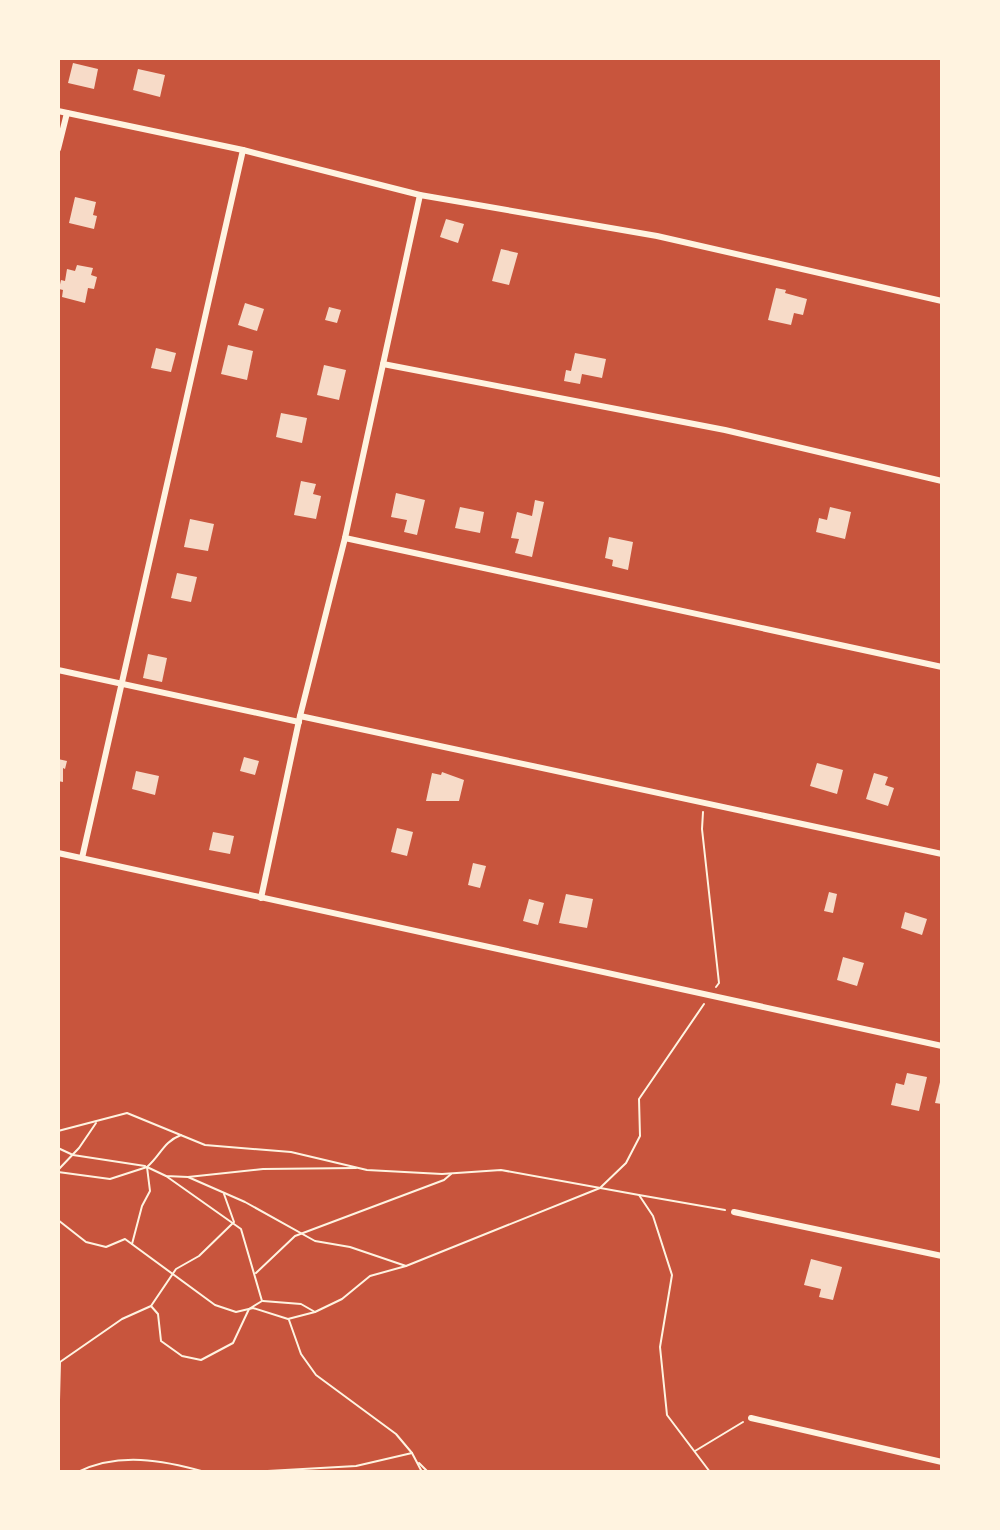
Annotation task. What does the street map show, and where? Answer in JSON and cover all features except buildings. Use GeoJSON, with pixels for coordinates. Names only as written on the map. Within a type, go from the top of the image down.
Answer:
{"type":"FeatureCollection","features":[{"type":"Feature","properties":{"kind":"street"},"geometry":{"type":"LineString","coordinates":[[58,111],[243,150],[420,195],[657,236],[942,301]]}},
{"type":"Feature","properties":{"kind":"street"},"geometry":{"type":"LineString","coordinates":[[58,149],[67,113]]}},
{"type":"Feature","properties":{"kind":"street"},"geometry":{"type":"LineString","coordinates":[[82,858],[243,150]]}},
{"type":"Feature","properties":{"kind":"street"},"geometry":{"type":"LineString","coordinates":[[261,898],[299,719],[345,538],[420,195]]}},
{"type":"Feature","properties":{"kind":"street"},"geometry":{"type":"LineString","coordinates":[[383,364],[725,430],[942,481]]}},
{"type":"Feature","properties":{"kind":"street"},"geometry":{"type":"LineString","coordinates":[[345,538],[942,667]]}},
{"type":"Feature","properties":{"kind":"street"},"geometry":{"type":"LineString","coordinates":[[58,670],[942,854]]}},
{"type":"Feature","properties":{"kind":"street"},"geometry":{"type":"LineString","coordinates":[[58,853],[942,1046]]}},
{"type":"Feature","properties":{"kind":"street"},"geometry":{"type":"LineString","coordinates":[[734,1212],[942,1256]]}},
{"type":"Feature","properties":{"kind":"street"},"geometry":{"type":"LineString","coordinates":[[751,1418],[942,1462]]}},
{"type":"Feature","properties":{"kind":"path"},"geometry":{"type":"LineString","coordinates":[[249,1309],[288,1319],[315,1312],[342,1299],[370,1276],[406,1266],[600,1188],[626,1163],[639,1136],[639,1099],[719,983],[702,829],[703,803]]}},
{"type":"Feature","properties":{"kind":"path"},"geometry":{"type":"LineString","coordinates":[[58,1131],[127,1113],[206,1145],[291,1152],[362,1168]]}},
{"type":"Feature","properties":{"kind":"path"},"geometry":{"type":"LineString","coordinates":[[58,1171],[94,1129],[96,1122]]}},
{"type":"Feature","properties":{"kind":"path"},"geometry":{"type":"LineString","coordinates":[[58,1171],[110,1179],[147,1167],[158,1158],[164,1144],[181,1136]]}},
{"type":"Feature","properties":{"kind":"path"},"geometry":{"type":"LineString","coordinates":[[58,1148],[73,1155],[147,1167],[166,1176],[198,1202],[234,1222],[241,1229],[256,1273],[262,1301]]}},
{"type":"Feature","properties":{"kind":"path"},"geometry":{"type":"LineString","coordinates":[[132,1244],[142,1206],[150,1191],[147,1167]]}},
{"type":"Feature","properties":{"kind":"path"},"geometry":{"type":"LineString","coordinates":[[166,1176],[188,1177],[263,1169],[362,1168],[452,1173],[501,1170],[734,1212]]}},
{"type":"Feature","properties":{"kind":"path"},"geometry":{"type":"LineString","coordinates":[[256,1273],[295,1236],[444,1180],[452,1173]]}},
{"type":"Feature","properties":{"kind":"path"},"geometry":{"type":"LineString","coordinates":[[188,1177],[224,1193],[315,1241],[350,1247],[406,1266]]}},
{"type":"Feature","properties":{"kind":"path"},"geometry":{"type":"LineString","coordinates":[[224,1193],[234,1222]]}},
{"type":"Feature","properties":{"kind":"path"},"geometry":{"type":"LineString","coordinates":[[639,1195],[653,1216],[672,1275],[660,1347],[667,1415],[710,1472]]}},
{"type":"Feature","properties":{"kind":"path"},"geometry":{"type":"LineString","coordinates":[[58,1220],[86,1242],[106,1247],[125,1239],[215,1305],[236,1312],[249,1309],[262,1301],[301,1304],[315,1312]]}},
{"type":"Feature","properties":{"kind":"path"},"geometry":{"type":"LineString","coordinates":[[58,1438],[59,1362],[122,1319],[151,1306],[174,1273],[199,1256],[234,1222]]}},
{"type":"Feature","properties":{"kind":"path"},"geometry":{"type":"LineString","coordinates":[[151,1306],[158,1314],[160,1341],[182,1356],[201,1359],[233,1343],[249,1309]]}},
{"type":"Feature","properties":{"kind":"path"},"geometry":{"type":"LineString","coordinates":[[288,1319],[301,1354],[316,1375],[396,1434],[412,1453],[422,1472]]}},
{"type":"Feature","properties":{"kind":"path"},"geometry":{"type":"LineString","coordinates":[[695,1451],[751,1418]]}},
{"type":"Feature","properties":{"kind":"path"},"geometry":{"type":"LineString","coordinates":[[249,1472],[356,1466],[412,1453]]}},
{"type":"Feature","properties":{"kind":"path"},"geometry":{"type":"LineString","coordinates":[[78,1472],[95,1463],[127,1458],[182,1465],[205,1472]]}},
{"type":"Feature","properties":{"kind":"path"},"geometry":{"type":"LineString","coordinates":[[417,1461],[428,1472]]}}]}
